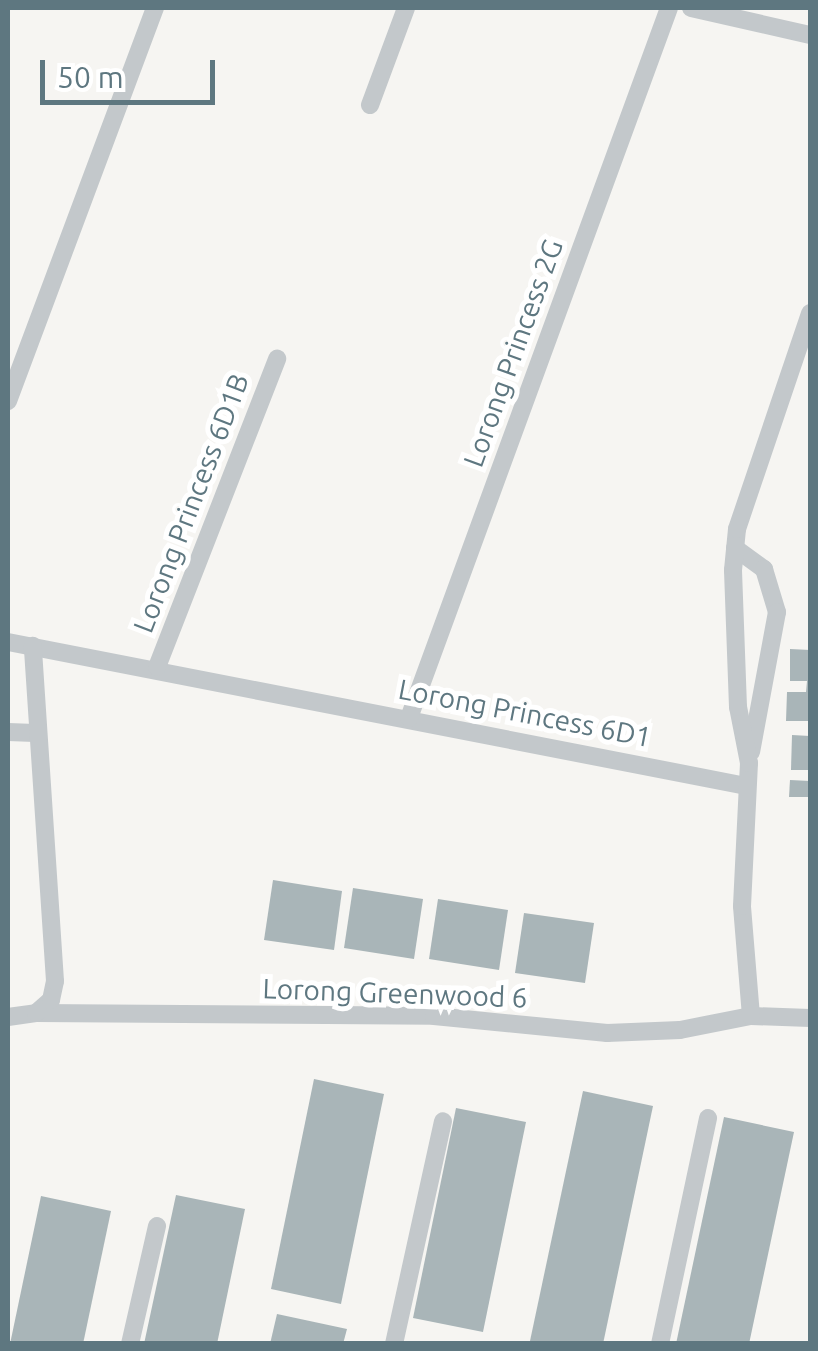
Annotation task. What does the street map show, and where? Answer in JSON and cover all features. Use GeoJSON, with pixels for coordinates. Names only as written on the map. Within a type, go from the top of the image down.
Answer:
{"type":"FeatureCollection","features":[{"type":"Feature","properties":{"kind":"street"},"geometry":{"type":"LineString","coordinates":[[8,400],[155,8]]}},
{"type":"Feature","properties":{"kind":"street"},"geometry":{"type":"LineString","coordinates":[[370,105],[406,8]]}},
{"type":"Feature","properties":{"kind":"street","name":"Lorong Princess 2G"},"geometry":{"type":"LineString","coordinates":[[409,718],[669,8]]}},
{"type":"Feature","properties":{"kind":"street"},"geometry":{"type":"LineString","coordinates":[[690,8],[744,12],[810,35]]}},
{"type":"Feature","properties":{"kind":"street"},"geometry":{"type":"LineString","coordinates":[[749,763],[738,707],[735,548],[810,313]]}},
{"type":"Feature","properties":{"kind":"street","name":"Lorong Princess 6D1B"},"geometry":{"type":"LineString","coordinates":[[157,668],[277,359]]}},
{"type":"Feature","properties":{"kind":"street"},"geometry":{"type":"LineString","coordinates":[[735,548],[764,569],[777,612],[746,786],[742,906],[751,1016],[810,1018]]}},
{"type":"Feature","properties":{"kind":"street","name":"Lorong Princess 6D1"},"geometry":{"type":"LineString","coordinates":[[8,642],[157,668],[746,786]]}},
{"type":"Feature","properties":{"kind":"street"},"geometry":{"type":"LineString","coordinates":[[33,646],[55,981],[51,1000],[36,1014]]}},
{"type":"Feature","properties":{"kind":"street"},"geometry":{"type":"LineString","coordinates":[[8,732],[36,733]]}},
{"type":"Feature","properties":{"kind":"street","name":"Lorong Greenwood 6"},"geometry":{"type":"LineString","coordinates":[[8,1017],[434,1016],[608,1033],[680,1030],[751,1016]]}},
{"type":"Feature","properties":{"kind":"street"},"geometry":{"type":"LineString","coordinates":[[660,1344],[708,1118]]}},
{"type":"Feature","properties":{"kind":"street"},"geometry":{"type":"LineString","coordinates":[[394,1344],[443,1121]]}},
{"type":"Feature","properties":{"kind":"street"},"geometry":{"type":"LineString","coordinates":[[130,1344],[157,1226]]}},
{"type":"Feature","properties":{"kind":"building"},"geometry":{"type":"Polygon","coordinates":[[[790,649],[810,650],[810,721],[786,721],[787,692],[806,692],[807,681],[790,681],[790,649]]]}},
{"type":"Feature","properties":{"kind":"building"},"geometry":{"type":"Polygon","coordinates":[[[792,735],[810,736],[810,770],[791,770],[792,735]]]}},
{"type":"Feature","properties":{"kind":"building"},"geometry":{"type":"Polygon","coordinates":[[[790,780],[810,781],[810,797],[789,797],[790,780]]]}},
{"type":"Feature","properties":{"kind":"building"},"geometry":{"type":"Polygon","coordinates":[[[273,880],[342,891],[334,950],[264,940],[273,880]]]}},
{"type":"Feature","properties":{"kind":"building"},"geometry":{"type":"Polygon","coordinates":[[[353,888],[423,899],[414,959],[344,948],[353,888]]]}},
{"type":"Feature","properties":{"kind":"building"},"geometry":{"type":"Polygon","coordinates":[[[438,899],[508,910],[499,970],[429,959],[438,899]]]}},
{"type":"Feature","properties":{"kind":"building"},"geometry":{"type":"Polygon","coordinates":[[[524,913],[594,923],[585,983],[515,973],[524,913]]]}},
{"type":"Feature","properties":{"kind":"building"},"geometry":{"type":"Polygon","coordinates":[[[314,1079],[384,1094],[341,1304],[271,1289],[314,1079]]]}},
{"type":"Feature","properties":{"kind":"building"},"geometry":{"type":"Polygon","coordinates":[[[583,1091],[653,1106],[603,1344],[541,1344],[530,1341],[583,1091]]]}},
{"type":"Feature","properties":{"kind":"building"},"geometry":{"type":"Polygon","coordinates":[[[456,1108],[526,1122],[483,1332],[413,1318],[456,1108]]]}},
{"type":"Feature","properties":{"kind":"building"},"geometry":{"type":"Polygon","coordinates":[[[724,1117],[794,1132],[749,1344],[676,1344],[724,1117]]]}},
{"type":"Feature","properties":{"kind":"building"},"geometry":{"type":"Polygon","coordinates":[[[176,1195],[245,1209],[217,1344],[144,1344],[176,1195]]]}},
{"type":"Feature","properties":{"kind":"building"},"geometry":{"type":"Polygon","coordinates":[[[41,1196],[111,1211],[83,1344],[10,1344],[41,1196]]]}},
{"type":"Feature","properties":{"kind":"building"},"geometry":{"type":"Polygon","coordinates":[[[277,1314],[347,1329],[343,1344],[270,1344],[277,1314]]]}}]}
